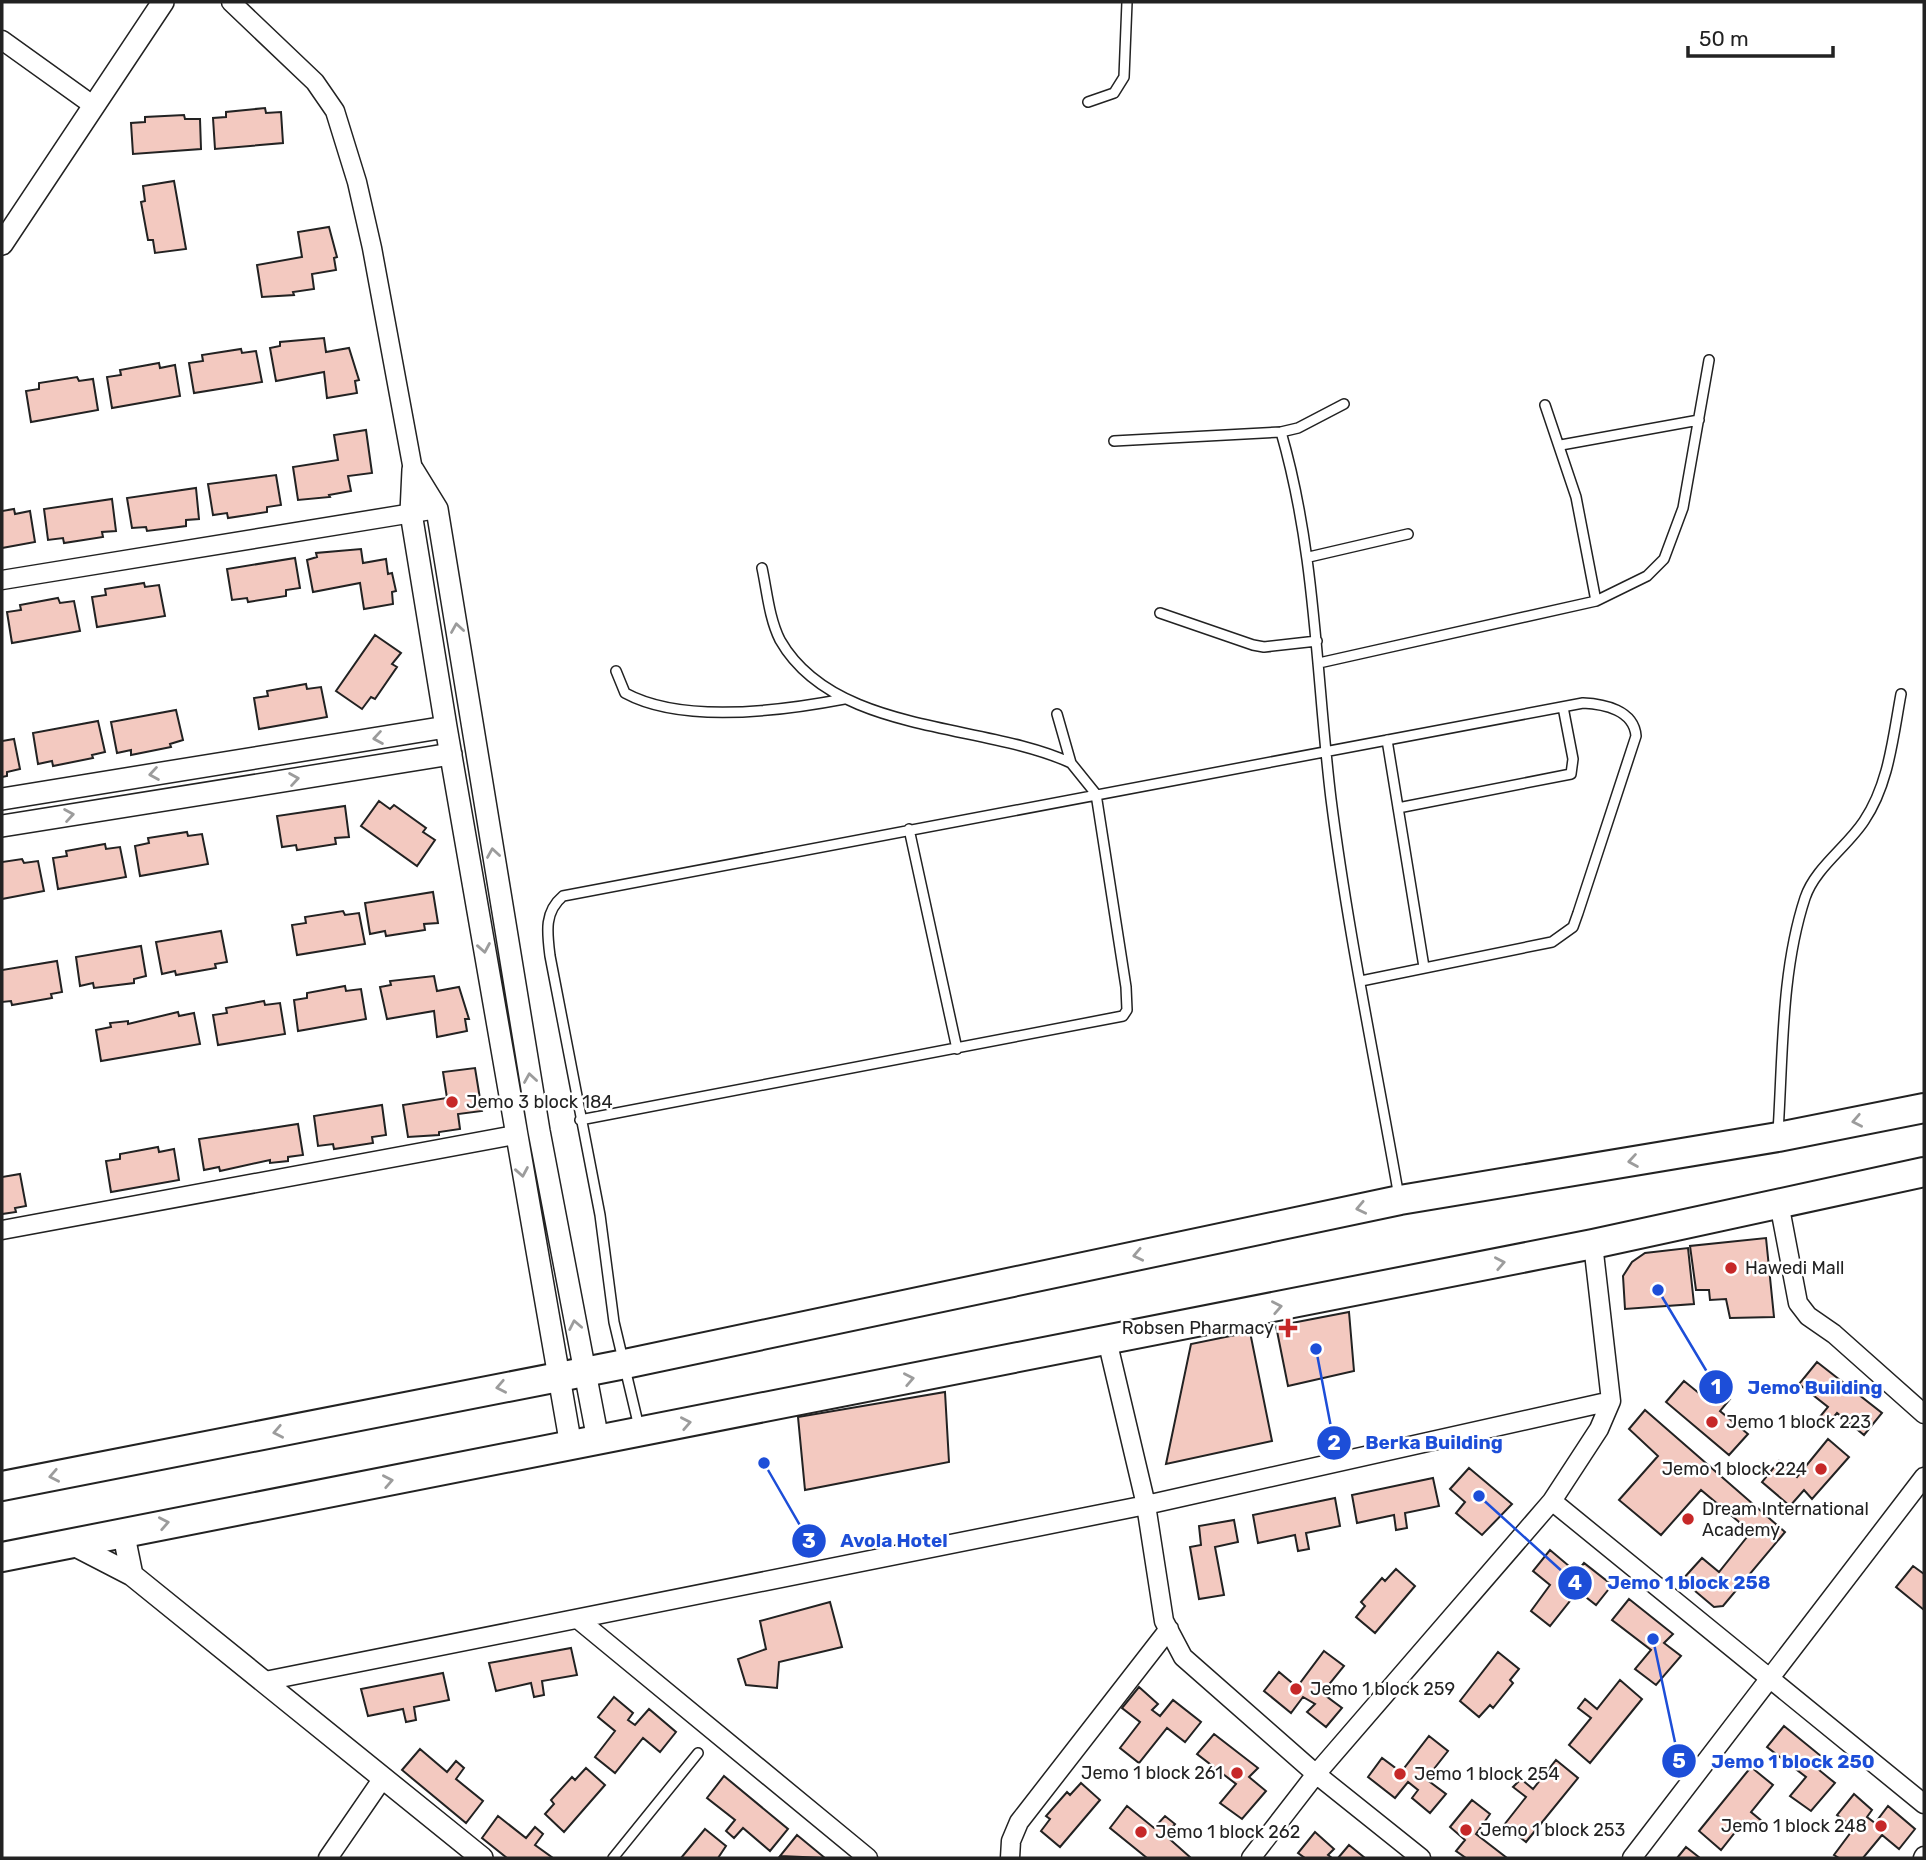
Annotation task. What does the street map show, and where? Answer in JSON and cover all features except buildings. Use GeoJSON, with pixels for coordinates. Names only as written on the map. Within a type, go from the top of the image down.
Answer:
{"type":"FeatureCollection","features":[{"type":"Feature","properties":{"kind":"main road"},"geometry":{"type":"LineString","coordinates":[[2,1486],[625,1364],[1400,1200],[1778,1137],[1924,1108]]}},
{"type":"Feature","properties":{"kind":"main road"},"geometry":{"type":"LineString","coordinates":[[2,1557],[123,1531],[640,1433],[1593,1244],[1924,1172]]}},
{"type":"Feature","properties":{"kind":"street"},"geometry":{"type":"LineString","coordinates":[[231,2],[315,82],[335,111],[357,182],[413,470],[411,513],[515,1135],[571,1373],[584,1443]]}},
{"type":"Feature","properties":{"kind":"street"},"geometry":{"type":"LineString","coordinates":[[6,229],[94,106],[156,5]]}},
{"type":"Feature","properties":{"kind":"street"},"geometry":{"type":"LineString","coordinates":[[2,40],[94,106]]}},
{"type":"Feature","properties":{"kind":"street"},"geometry":{"type":"LineString","coordinates":[[413,470],[437,509],[539,1131],[571,1373]]}},
{"type":"Feature","properties":{"kind":"street"},"geometry":{"type":"LineString","coordinates":[[2,580],[437,509]]}},
{"type":"Feature","properties":{"kind":"street"},"geometry":{"type":"LineString","coordinates":[[2,799],[446,727]]}},
{"type":"Feature","properties":{"kind":"street"},"geometry":{"type":"LineString","coordinates":[[2,826],[451,754]]}},
{"type":"Feature","properties":{"kind":"street"},"geometry":{"type":"LineString","coordinates":[[221,763],[226,789]]}},
{"type":"Feature","properties":{"kind":"street"},"geometry":{"type":"LineString","coordinates":[[2,1230],[515,1135]]}},
{"type":"Feature","properties":{"kind":"street"},"geometry":{"type":"LineString","coordinates":[[1779,1203],[1798,1303],[1808,1316],[1834,1334],[1924,1414]]}},
{"type":"Feature","properties":{"kind":"street"},"geometry":{"type":"LineString","coordinates":[[1251,1858],[1316,1774],[1552,1501],[1599,1429],[1611,1401],[1593,1244]]}},
{"type":"Feature","properties":{"kind":"street"},"geometry":{"type":"LineString","coordinates":[[1107,1340],[1146,1505],[1156,1582],[1169,1629],[1184,1657],[1316,1774],[1421,1858]]}},
{"type":"Feature","properties":{"kind":"street"},"geometry":{"type":"LineString","coordinates":[[265,1681],[1146,1505],[1611,1401]]}},
{"type":"Feature","properties":{"kind":"street"},"geometry":{"type":"LineString","coordinates":[[1632,1858],[1768,1677],[1924,1477]]}},
{"type":"Feature","properties":{"kind":"street"},"geometry":{"type":"LineString","coordinates":[[1552,1501],[1924,1804]]}},
{"type":"Feature","properties":{"kind":"street"},"geometry":{"type":"LineString","coordinates":[[123,1531],[132,1575]]}},
{"type":"Feature","properties":{"kind":"street"},"geometry":{"type":"LineString","coordinates":[[72,1544],[132,1575],[482,1858]]}},
{"type":"Feature","properties":{"kind":"street"},"geometry":{"type":"LineString","coordinates":[[579,1620],[868,1858]]}},
{"type":"Feature","properties":{"kind":"street"},"geometry":{"type":"LineString","coordinates":[[1010,1858],[1011,1841],[1018,1822],[1169,1629]]}},
{"type":"Feature","properties":{"kind":"street"},"geometry":{"type":"LineString","coordinates":[[328,1858],[383,1778]]}},
{"type":"Feature","properties":{"kind":"lane"},"geometry":{"type":"LineString","coordinates":[[1088,102],[1114,93],[1124,77],[1127,2]]}},
{"type":"Feature","properties":{"kind":"lane"},"geometry":{"type":"LineString","coordinates":[[1319,663],[1596,601],[1647,576],[1664,559],[1683,508],[1709,360]]}},
{"type":"Feature","properties":{"kind":"lane"},"geometry":{"type":"LineString","coordinates":[[1114,441],[1281,432],[1298,428],[1344,404]]}},
{"type":"Feature","properties":{"kind":"lane"},"geometry":{"type":"LineString","coordinates":[[1545,405],[1576,497],[1596,601]]}},
{"type":"Feature","properties":{"kind":"lane"},"geometry":{"type":"LineString","coordinates":[[1560,444],[1699,420]]}},
{"type":"Feature","properties":{"kind":"lane"},"geometry":{"type":"LineString","coordinates":[[1281,432],[1298,491],[1309,557],[1325,750],[1339,866],[1400,1200]]}},
{"type":"Feature","properties":{"kind":"lane"},"geometry":{"type":"LineString","coordinates":[[1309,557],[1408,534]]}},
{"type":"Feature","properties":{"kind":"lane"},"geometry":{"type":"LineString","coordinates":[[762,568],[780,640],[795,659],[844,699],[904,720],[1040,749],[1071,764]]}},
{"type":"Feature","properties":{"kind":"lane"},"geometry":{"type":"LineString","coordinates":[[1160,613],[1253,645],[1317,641]]}},
{"type":"Feature","properties":{"kind":"lane"},"geometry":{"type":"LineString","coordinates":[[617,671],[625,693],[642,702],[669,710],[802,707],[844,699]]}},
{"type":"Feature","properties":{"kind":"lane"},"geometry":{"type":"LineString","coordinates":[[1778,1137],[1785,1021],[1795,937],[1806,895],[1863,822],[1877,798],[1888,769],[1901,694]]}},
{"type":"Feature","properties":{"kind":"lane"},"geometry":{"type":"LineString","coordinates":[[640,1433],[614,1322],[600,1215],[549,946],[547,926],[556,902],[577,892],[1563,707],[1583,704],[1616,709],[1635,727],[1636,736],[1573,927],[1552,942],[1361,981]]}},
{"type":"Feature","properties":{"kind":"lane"},"geometry":{"type":"LineString","coordinates":[[1398,808],[1571,774],[1573,759],[1563,707]]}},
{"type":"Feature","properties":{"kind":"lane"},"geometry":{"type":"LineString","coordinates":[[580,1119],[1124,1016],[1127,1010],[1126,988],[1096,794],[1071,764],[1057,714]]}},
{"type":"Feature","properties":{"kind":"lane"},"geometry":{"type":"LineString","coordinates":[[1387,740],[1424,967]]}},
{"type":"Feature","properties":{"kind":"lane"},"geometry":{"type":"LineString","coordinates":[[909,829],[957,1049]]}},
{"type":"Feature","properties":{"kind":"lane"},"geometry":{"type":"LineString","coordinates":[[613,1858],[698,1753]]}},
{"type":"Feature","properties":{"kind":"place","name":"Jemo 3 block 184"},"geometry":{"type":"Point","coordinates":[452,1102]}},
{"type":"Feature","properties":{"kind":"place","name":"Hawedi Mall"},"geometry":{"type":"Point","coordinates":[1731,1268]}},
{"type":"Feature","properties":{"kind":"place","name":"Jemo Building"},"geometry":{"type":"Point","coordinates":[1658,1290]}},
{"type":"Feature","properties":{"kind":"place","name":"Robsen Pharmacy"},"geometry":{"type":"Point","coordinates":[1288,1328]}},
{"type":"Feature","properties":{"kind":"place","name":"Berka Building"},"geometry":{"type":"Point","coordinates":[1316,1349]}},
{"type":"Feature","properties":{"kind":"place","name":"Jemo 1 block 223"},"geometry":{"type":"Point","coordinates":[1712,1422]}},
{"type":"Feature","properties":{"kind":"place","name":"Avola Hotel"},"geometry":{"type":"Point","coordinates":[764,1463]}},
{"type":"Feature","properties":{"kind":"place","name":"Jemo 1 block 224"},"geometry":{"type":"Point","coordinates":[1821,1469]}},
{"type":"Feature","properties":{"kind":"place","name":"Jemo 1 block 258"},"geometry":{"type":"Point","coordinates":[1479,1496]}},
{"type":"Feature","properties":{"kind":"place","name":"Dream International Academy"},"geometry":{"type":"Point","coordinates":[1688,1519]}},
{"type":"Feature","properties":{"kind":"place","name":"Jemo 1 block 250"},"geometry":{"type":"Point","coordinates":[1653,1639]}},
{"type":"Feature","properties":{"kind":"place","name":"Jemo 1 block 259"},"geometry":{"type":"Point","coordinates":[1296,1689]}},
{"type":"Feature","properties":{"kind":"place","name":"Jemo 1 block 261"},"geometry":{"type":"Point","coordinates":[1237,1773]}},
{"type":"Feature","properties":{"kind":"place","name":"Jemo 1 block 254"},"geometry":{"type":"Point","coordinates":[1400,1774]}},
{"type":"Feature","properties":{"kind":"place","name":"Jemo 1 block 248"},"geometry":{"type":"Point","coordinates":[1881,1826]}},
{"type":"Feature","properties":{"kind":"place","name":"Jemo 1 block 253"},"geometry":{"type":"Point","coordinates":[1466,1830]}},
{"type":"Feature","properties":{"kind":"place","name":"Jemo 1 block 262"},"geometry":{"type":"Point","coordinates":[1141,1832]}}]}
